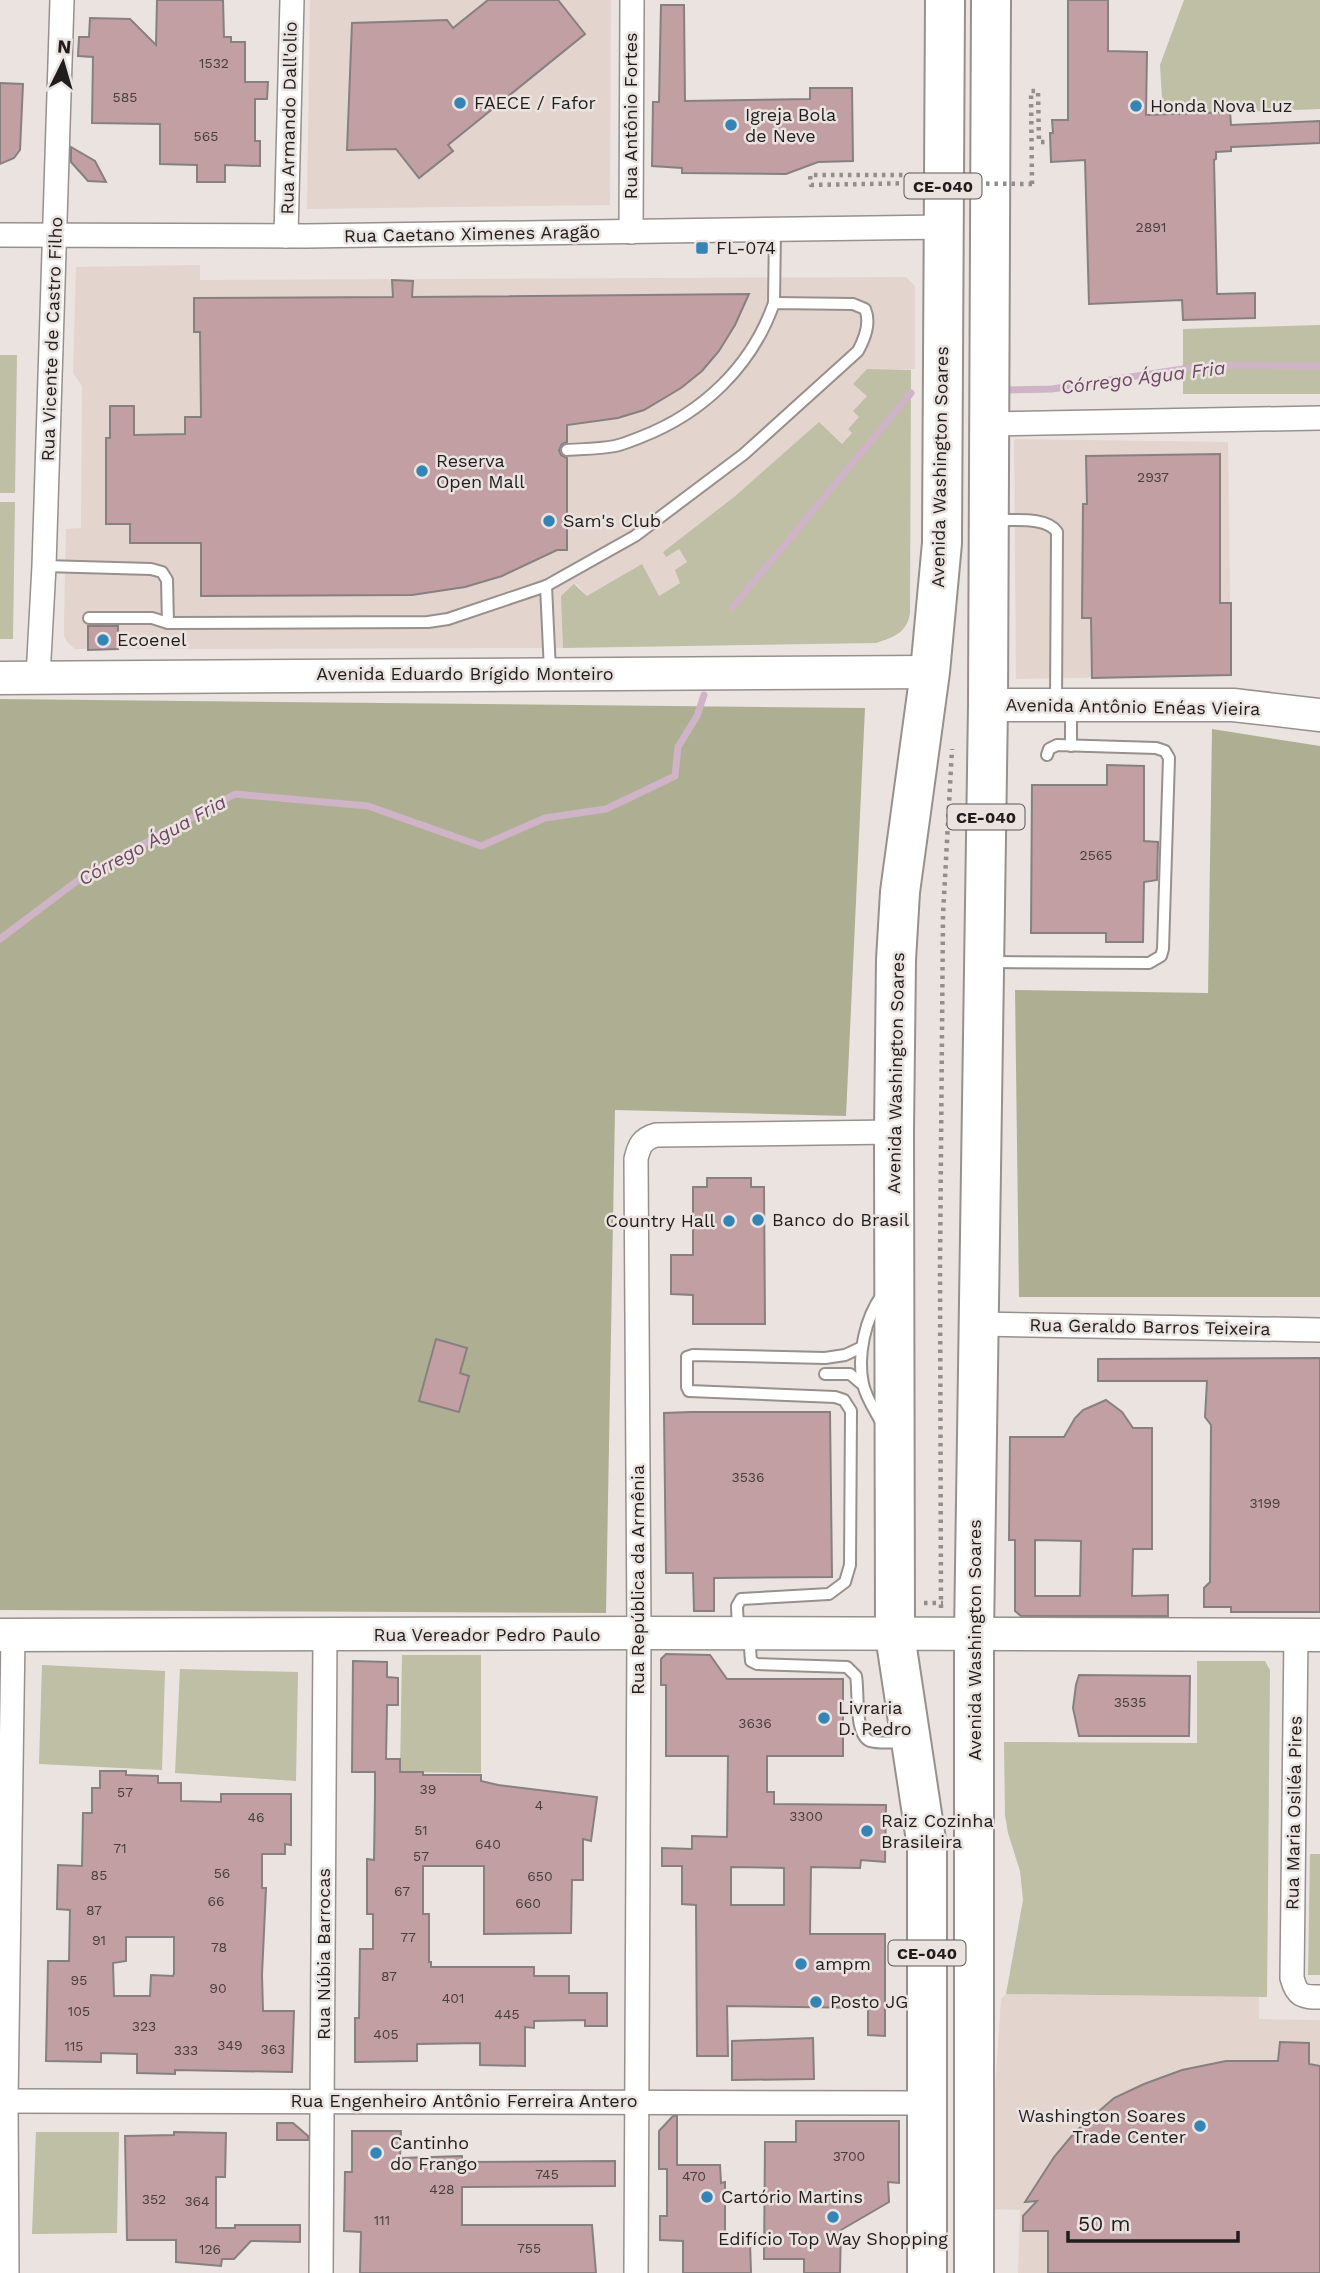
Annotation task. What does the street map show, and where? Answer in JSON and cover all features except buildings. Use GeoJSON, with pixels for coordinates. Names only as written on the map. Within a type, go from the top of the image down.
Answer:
{"type":"FeatureCollection","features":[{"type":"Feature","properties":{"kind":"highway","name":"Avenida Washington Soares"},"geometry":{"type":"LineString","coordinates":[[927,2273],[927,1847],[895,1635],[894,1132],[896,960],[900,892],[930,671],[942,543],[943,227],[930,179],[944,0]]}},
{"type":"Feature","properties":{"kind":"highway","name":"Avenida Washington Soares"},"geometry":{"type":"LineString","coordinates":[[974,2273],[974,1634],[990,519],[991,0]]}},
{"type":"Feature","properties":{"kind":"street","name":"Rua Vicente de Castro Filho"},"geometry":{"type":"LineString","coordinates":[[38,677],[44,566],[61,0]]}},
{"type":"Feature","properties":{"kind":"street","name":"Rua Armando Dall'olio"},"geometry":{"type":"LineString","coordinates":[[286,236],[292,0]]}},
{"type":"Feature","properties":{"kind":"street","name":"Rua Antônio Fortes"},"geometry":{"type":"LineString","coordinates":[[631,232],[632,0]]}},
{"type":"Feature","properties":{"kind":"street","name":"Rua Caetano Ximenes Aragão"},"geometry":{"type":"LineString","coordinates":[[0,235],[286,236],[943,227]]}},
{"type":"Feature","properties":{"kind":"street"},"geometry":{"type":"LineString","coordinates":[[989,424],[1320,418]]}},
{"type":"Feature","properties":{"kind":"street","name":"Avenida Eduardo Brígido Monteiro"},"geometry":{"type":"LineString","coordinates":[[0,678],[930,671]]}},
{"type":"Feature","properties":{"kind":"street","name":"Avenida Antônio Enéas Vieira"},"geometry":{"type":"LineString","coordinates":[[988,705],[1233,705],[1320,715]]}},
{"type":"Feature","properties":{"kind":"street","name":"Rua República da Armênia"},"geometry":{"type":"LineString","coordinates":[[636,2273],[638,1147],[656,1135],[894,1132]]}},
{"type":"Feature","properties":{"kind":"street","name":"Rua Geraldo Barros Teixeira"},"geometry":{"type":"LineString","coordinates":[[979,1324],[1320,1330]]}},
{"type":"Feature","properties":{"kind":"street"},"geometry":{"type":"LineString","coordinates":[[7,1635],[3,2101],[7,2273]]}},
{"type":"Feature","properties":{"kind":"street","name":"Rua Vereador Pedro Paulo"},"geometry":{"type":"LineString","coordinates":[[7,1635],[1308,1635]]}},
{"type":"Feature","properties":{"kind":"street","name":"Rua Maria Osiléa Pires"},"geometry":{"type":"LineString","coordinates":[[1308,1635],[1292,1978],[1295,1990],[1300,1994],[1320,1997]]}},
{"type":"Feature","properties":{"kind":"street","name":"Rua Núbia Barrocas"},"geometry":{"type":"LineString","coordinates":[[321,2273],[325,1636]]}},
{"type":"Feature","properties":{"kind":"street","name":"Rua Engenheiro Antônio Ferreira Antero"},"geometry":{"type":"LineString","coordinates":[[3,2101],[928,2103]]}},
{"type":"Feature","properties":{"kind":"lane"},"geometry":{"type":"LineString","coordinates":[[567,450],[617,446],[680,420],[731,377],[752,346],[774,303],[775,230]]}},
{"type":"Feature","properties":{"kind":"lane"},"geometry":{"type":"LineString","coordinates":[[89,618],[152,618],[168,623],[428,622],[448,619],[547,586],[635,536],[744,454],[845,364],[858,351],[865,338],[867,314],[860,306],[774,303]]}},
{"type":"Feature","properties":{"kind":"lane"},"geometry":{"type":"LineString","coordinates":[[990,519],[1043,522],[1053,526],[1057,532],[1064,705],[1071,746]]}},
{"type":"Feature","properties":{"kind":"lane"},"geometry":{"type":"LineString","coordinates":[[44,566],[151,569],[162,572],[167,580],[168,623]]}},
{"type":"Feature","properties":{"kind":"lane"},"geometry":{"type":"LineString","coordinates":[[547,586],[550,673]]}},
{"type":"Feature","properties":{"kind":"lane"},"geometry":{"type":"LineString","coordinates":[[985,962],[1149,963],[1161,956],[1168,758],[1165,751],[1156,748],[1057,746],[1049,749],[1047,755]]}},
{"type":"Feature","properties":{"kind":"lane"},"geometry":{"type":"LineString","coordinates":[[863,1385],[862,1347],[872,1311],[879,1297],[895,1279]]}},
{"type":"Feature","properties":{"kind":"lane"},"geometry":{"type":"LineString","coordinates":[[862,1347],[845,1355],[825,1357],[692,1354],[687,1357],[687,1387],[688,1391],[835,1397],[844,1400],[851,1411],[849,1565],[845,1582],[829,1594],[740,1600],[737,1606],[751,1661],[757,1664],[847,1667],[856,1676],[860,1725],[865,1737],[870,1741],[911,1742]]}},
{"type":"Feature","properties":{"kind":"lane"},"geometry":{"type":"LineString","coordinates":[[825,1374],[850,1374],[863,1385],[895,1447]]}},
{"type":"Feature","properties":{"kind":"path"},"geometry":{"type":"LineString","coordinates":[[930,179],[811,185],[810,175],[930,179],[1032,184],[1031,91],[1038,91],[1039,142],[1047,142]]}},
{"type":"Feature","properties":{"kind":"path"},"geometry":{"type":"LineString","coordinates":[[916,1603],[948,1602]]}},
{"type":"Feature","properties":{"kind":"shaded area","name":"FAECE / Fafor"},"geometry":{"type":"Polygon","coordinates":[[[310,0],[611,0],[610,205],[307,209],[310,0]]]}},
{"type":"Feature","properties":{"kind":"shaded area","name":"Reserva Open Mall"},"geometry":{"type":"Polygon","coordinates":[[[200,265],[200,280],[906,277],[915,286],[915,369],[867,370],[854,384],[868,395],[853,410],[860,417],[848,429],[852,433],[841,445],[819,422],[734,497],[663,552],[667,556],[679,549],[687,563],[681,582],[659,596],[587,596],[577,584],[562,596],[563,648],[75,649],[64,636],[64,622],[66,529],[81,528],[82,386],[73,373],[76,267],[200,265]]]}},
{"type":"Feature","properties":{"kind":"shaded area"},"geometry":{"type":"Polygon","coordinates":[[[1014,439],[1228,442],[1231,675],[1016,679],[1014,439]]]}},
{"type":"Feature","properties":{"kind":"shaded area"},"geometry":{"type":"Polygon","coordinates":[[[1006,1994],[1259,1997],[1259,2019],[1320,2020],[1320,2273],[1018,2273],[1020,2210],[994,2209],[995,2089],[1001,1999],[1006,1994]]]}},
{"type":"Feature","properties":{"kind":"green space"},"geometry":{"type":"Polygon","coordinates":[[[1184,0],[1320,0],[1320,109],[1163,115],[1160,65],[1184,0]]]}},
{"type":"Feature","properties":{"kind":"green space"},"geometry":{"type":"Polygon","coordinates":[[[1320,325],[1320,394],[1183,394],[1183,329],[1320,325]]]}},
{"type":"Feature","properties":{"kind":"green space"},"geometry":{"type":"Polygon","coordinates":[[[0,355],[17,355],[15,493],[0,493],[0,355]]]}},
{"type":"Feature","properties":{"kind":"green space"},"geometry":{"type":"Polygon","coordinates":[[[867,369],[911,370],[910,613],[903,630],[876,643],[563,648],[561,596],[574,584],[587,596],[642,564],[659,596],[680,583],[675,570],[687,562],[679,549],[666,557],[663,552],[734,497],[819,422],[842,444],[852,433],[848,429],[859,417],[853,411],[867,396],[853,384],[867,369]]]}},
{"type":"Feature","properties":{"kind":"green space"},"geometry":{"type":"Polygon","coordinates":[[[0,502],[15,502],[13,639],[0,639],[0,502]]]}},
{"type":"Feature","properties":{"kind":"green space"},"geometry":{"type":"Polygon","coordinates":[[[0,699],[865,708],[846,1116],[615,1110],[606,1613],[0,1610],[0,699]]]}},
{"type":"Feature","properties":{"kind":"green space"},"geometry":{"type":"Polygon","coordinates":[[[1212,729],[1320,746],[1320,1297],[1019,1297],[1015,990],[1208,993],[1212,729]]]}},
{"type":"Feature","properties":{"kind":"green space"},"geometry":{"type":"Polygon","coordinates":[[[402,1655],[481,1655],[481,1773],[400,1772],[402,1655]]]}},
{"type":"Feature","properties":{"kind":"green space"},"geometry":{"type":"Polygon","coordinates":[[[1197,1661],[1265,1661],[1270,1670],[1267,1997],[1006,1994],[1023,1900],[1020,1871],[1005,1815],[1004,1742],[1197,1743],[1197,1661]]]}},
{"type":"Feature","properties":{"kind":"green space"},"geometry":{"type":"Polygon","coordinates":[[[42,1665],[165,1671],[162,1770],[39,1764],[42,1665]]]}},
{"type":"Feature","properties":{"kind":"green space"},"geometry":{"type":"Polygon","coordinates":[[[180,1669],[298,1672],[296,1781],[175,1773],[180,1669]]]}},
{"type":"Feature","properties":{"kind":"green space"},"geometry":{"type":"Polygon","coordinates":[[[1310,1854],[1320,1854],[1320,1975],[1308,1975],[1310,1854]]]}},
{"type":"Feature","properties":{"kind":"green space"},"geometry":{"type":"Polygon","coordinates":[[[36,2132],[119,2132],[117,2233],[32,2234],[36,2132]]]}},
{"type":"Feature","properties":{"kind":"waterway","name":"Córrego Água Fria"},"geometry":{"type":"LineString","coordinates":[[1007,390],[1052,389],[1209,365],[1320,366]]}},
{"type":"Feature","properties":{"kind":"waterway","name":"Córrego Água Fria"},"geometry":{"type":"LineString","coordinates":[[732,608],[911,393]]}},
{"type":"Feature","properties":{"kind":"waterway","name":"Córrego Água Fria"},"geometry":{"type":"LineString","coordinates":[[0,939],[81,878],[235,794],[368,806],[481,846],[545,818],[606,809],[675,776],[678,747],[697,716],[704,695]]}},
{"type":"Feature","properties":{"kind":"place","name":"FAECE / Fafor"},"geometry":{"type":"Point","coordinates":[460,103]}},
{"type":"Feature","properties":{"kind":"place","name":"Honda Nova Luz"},"geometry":{"type":"Point","coordinates":[1136,106]}},
{"type":"Feature","properties":{"kind":"place","name":"Igreja Bola de Neve"},"geometry":{"type":"Point","coordinates":[731,125]}},
{"type":"Feature","properties":{"kind":"place","name":"FL-074"},"geometry":{"type":"Point","coordinates":[702,248]}},
{"type":"Feature","properties":{"kind":"place","name":"Reserva Open Mall"},"geometry":{"type":"Point","coordinates":[422,471]}},
{"type":"Feature","properties":{"kind":"place","name":"Sam's Club"},"geometry":{"type":"Point","coordinates":[549,521]}},
{"type":"Feature","properties":{"kind":"place","name":"Ecoenel"},"geometry":{"type":"Point","coordinates":[103,640]}},
{"type":"Feature","properties":{"kind":"place","name":"Banco do Brasil"},"geometry":{"type":"Point","coordinates":[758,1220]}},
{"type":"Feature","properties":{"kind":"place","name":"Country Hall"},"geometry":{"type":"Point","coordinates":[729,1221]}},
{"type":"Feature","properties":{"kind":"place","name":"Livraria D. Pedro"},"geometry":{"type":"Point","coordinates":[824,1718]}},
{"type":"Feature","properties":{"kind":"place","name":"Raiz Cozinha Brasileira"},"geometry":{"type":"Point","coordinates":[867,1831]}},
{"type":"Feature","properties":{"kind":"place","name":"ampm"},"geometry":{"type":"Point","coordinates":[801,1964]}},
{"type":"Feature","properties":{"kind":"place","name":"Posto JG"},"geometry":{"type":"Point","coordinates":[816,2002]}},
{"type":"Feature","properties":{"kind":"place","name":"Washington Soares Trade Center"},"geometry":{"type":"Point","coordinates":[1200,2126]}},
{"type":"Feature","properties":{"kind":"place","name":"Cantinho do Frango"},"geometry":{"type":"Point","coordinates":[376,2153]}},
{"type":"Feature","properties":{"kind":"place","name":"Cartório Martins"},"geometry":{"type":"Point","coordinates":[707,2197]}},
{"type":"Feature","properties":{"kind":"place","name":"Edifício Top Way Shopping"},"geometry":{"type":"Point","coordinates":[833,2217]}}]}
